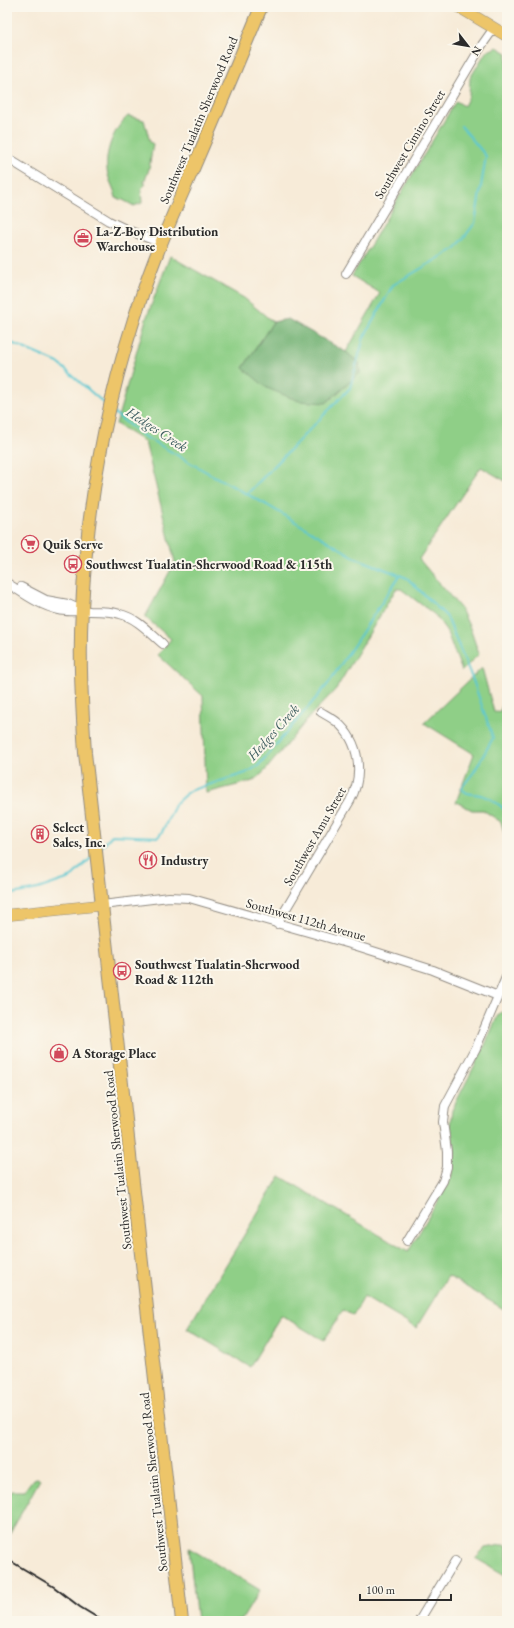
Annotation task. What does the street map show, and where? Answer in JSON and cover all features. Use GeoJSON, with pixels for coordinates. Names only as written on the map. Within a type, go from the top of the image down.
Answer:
{"type":"FeatureCollection","features":[{"type":"Feature","properties":{"kind":"highway","name":"Southwest Tualatin Sherwood Road"},"geometry":{"type":"LineString","coordinates":[[182,1621],[102,905],[84,729],[81,679],[82,610],[92,501],[106,427],[128,340],[143,292],[161,243],[261,7]]}},
{"type":"Feature","properties":{"kind":"main road"},"geometry":{"type":"LineString","coordinates":[[459,7],[507,36]]}},
{"type":"Feature","properties":{"kind":"main road"},"geometry":{"type":"LineString","coordinates":[[7,915],[102,905]]}},
{"type":"Feature","properties":{"kind":"street","name":"Southwest Cimino Street"},"geometry":{"type":"LineString","coordinates":[[346,274],[482,45],[494,28]]}},
{"type":"Feature","properties":{"kind":"street"},"geometry":{"type":"LineString","coordinates":[[7,158],[104,218],[130,231],[161,243]]}},
{"type":"Feature","properties":{"kind":"street"},"geometry":{"type":"LineString","coordinates":[[7,582],[51,608],[68,612],[82,610],[111,612],[125,615],[163,644]]}},
{"type":"Feature","properties":{"kind":"street","name":"Southwest Amu Street"},"geometry":{"type":"LineString","coordinates":[[277,924],[354,794],[358,777],[357,756],[349,736],[342,728],[321,712]]}},
{"type":"Feature","properties":{"kind":"street","name":"Southwest 112th Avenue"},"geometry":{"type":"LineString","coordinates":[[102,905],[169,897],[182,897],[433,970],[498,996]]}},
{"type":"Feature","properties":{"kind":"street"},"geometry":{"type":"LineString","coordinates":[[407,1241],[443,1180],[447,1167],[447,1151],[443,1122],[446,1106],[476,1048],[507,975]]}},
{"type":"Feature","properties":{"kind":"street"},"geometry":{"type":"LineString","coordinates":[[420,1621],[456,1561]]}},
{"type":"Feature","properties":{"kind":"green space"},"geometry":{"type":"Polygon","coordinates":[[[497,47],[507,53],[507,482],[481,467],[419,559],[461,609],[470,628],[479,654],[462,671],[446,630],[435,615],[401,589],[396,589],[336,689],[311,715],[264,772],[253,781],[206,793],[203,696],[158,655],[171,639],[145,617],[175,562],[145,442],[116,424],[146,319],[170,256],[244,298],[273,322],[243,368],[326,403],[360,373],[359,363],[346,352],[380,293],[352,276],[456,101],[464,106],[469,96],[470,78],[486,52],[497,47]]]}},
{"type":"Feature","properties":{"kind":"green space"},"geometry":{"type":"Polygon","coordinates":[[[128,116],[144,120],[150,142],[153,144],[149,169],[144,183],[146,184],[141,189],[142,203],[134,206],[116,198],[107,167],[110,143],[118,128],[128,116]]]}},
{"type":"Feature","properties":{"kind":"green space"},"geometry":{"type":"Polygon","coordinates":[[[288,319],[346,352],[359,363],[360,373],[326,403],[299,401],[267,388],[243,368],[273,322],[288,319]]]}},
{"type":"Feature","properties":{"kind":"green space"},"geometry":{"type":"Polygon","coordinates":[[[482,668],[494,712],[500,711],[507,694],[507,843],[501,822],[483,810],[472,810],[456,802],[474,754],[424,723],[482,668]]]}},
{"type":"Feature","properties":{"kind":"green space"},"geometry":{"type":"Polygon","coordinates":[[[507,1005],[507,1311],[448,1276],[416,1328],[364,1297],[353,1316],[343,1310],[324,1341],[281,1315],[250,1367],[187,1329],[280,1176],[408,1252],[451,1178],[455,1152],[450,1125],[452,1110],[485,1045],[498,1015],[506,1009],[507,1005]]]}},
{"type":"Feature","properties":{"kind":"green space"},"geometry":{"type":"Polygon","coordinates":[[[33,1479],[40,1479],[7,1539],[7,1498],[12,1491],[24,1491],[33,1479]]]}},
{"type":"Feature","properties":{"kind":"green space"},"geometry":{"type":"Polygon","coordinates":[[[507,1545],[507,1576],[475,1558],[485,1548],[507,1545]]]}},
{"type":"Feature","properties":{"kind":"green space"},"geometry":{"type":"Polygon","coordinates":[[[189,1548],[260,1590],[241,1621],[197,1621],[189,1548]]]}},
{"type":"Feature","properties":{"kind":"waterway"},"geometry":{"type":"LineString","coordinates":[[247,494],[350,388],[364,337],[393,285],[456,248],[475,223],[486,156],[461,126]]}},
{"type":"Feature","properties":{"kind":"waterway","name":"Hedges Creek"},"geometry":{"type":"LineString","coordinates":[[7,341],[58,363],[106,405]]}},
{"type":"Feature","properties":{"kind":"waterway","name":"Hedges Creek"},"geometry":{"type":"LineString","coordinates":[[114,413],[142,435],[267,505],[356,558],[407,578],[447,617],[474,683],[493,738],[462,790],[467,793],[481,795],[491,799],[501,806],[507,814]]}},
{"type":"Feature","properties":{"kind":"waterway","name":"Hedges Creek"},"geometry":{"type":"LineString","coordinates":[[101,847],[112,835],[158,837],[176,803],[189,791],[246,773],[258,766],[328,684],[400,575]]}},
{"type":"Feature","properties":{"kind":"waterway","name":"Hedges Creek"},"geometry":{"type":"LineString","coordinates":[[7,895],[38,889],[70,878],[92,857]]}},
{"type":"Feature","properties":{"kind":"railway"},"geometry":{"type":"LineString","coordinates":[[7,1559],[54,1587],[80,1607],[103,1621]]}},
{"type":"Feature","properties":{"kind":"place","name":"La-Z-Boy Distribution Warehouse"},"geometry":{"type":"Point","coordinates":[83,238]}},
{"type":"Feature","properties":{"kind":"place","name":"Quik Serve"},"geometry":{"type":"Point","coordinates":[30,544]}},
{"type":"Feature","properties":{"kind":"place","name":"Southwest Tualatin-Sherwood Road & 115th"},"geometry":{"type":"Point","coordinates":[73,564]}},
{"type":"Feature","properties":{"kind":"place","name":"Select Sales, Inc."},"geometry":{"type":"Point","coordinates":[40,834]}},
{"type":"Feature","properties":{"kind":"place","name":"Industry"},"geometry":{"type":"Point","coordinates":[148,860]}},
{"type":"Feature","properties":{"kind":"place","name":"Southwest Tualatin-Sherwood Road & 112th"},"geometry":{"type":"Point","coordinates":[122,971]}},
{"type":"Feature","properties":{"kind":"place","name":"A Storage Place"},"geometry":{"type":"Point","coordinates":[59,1053]}}]}
